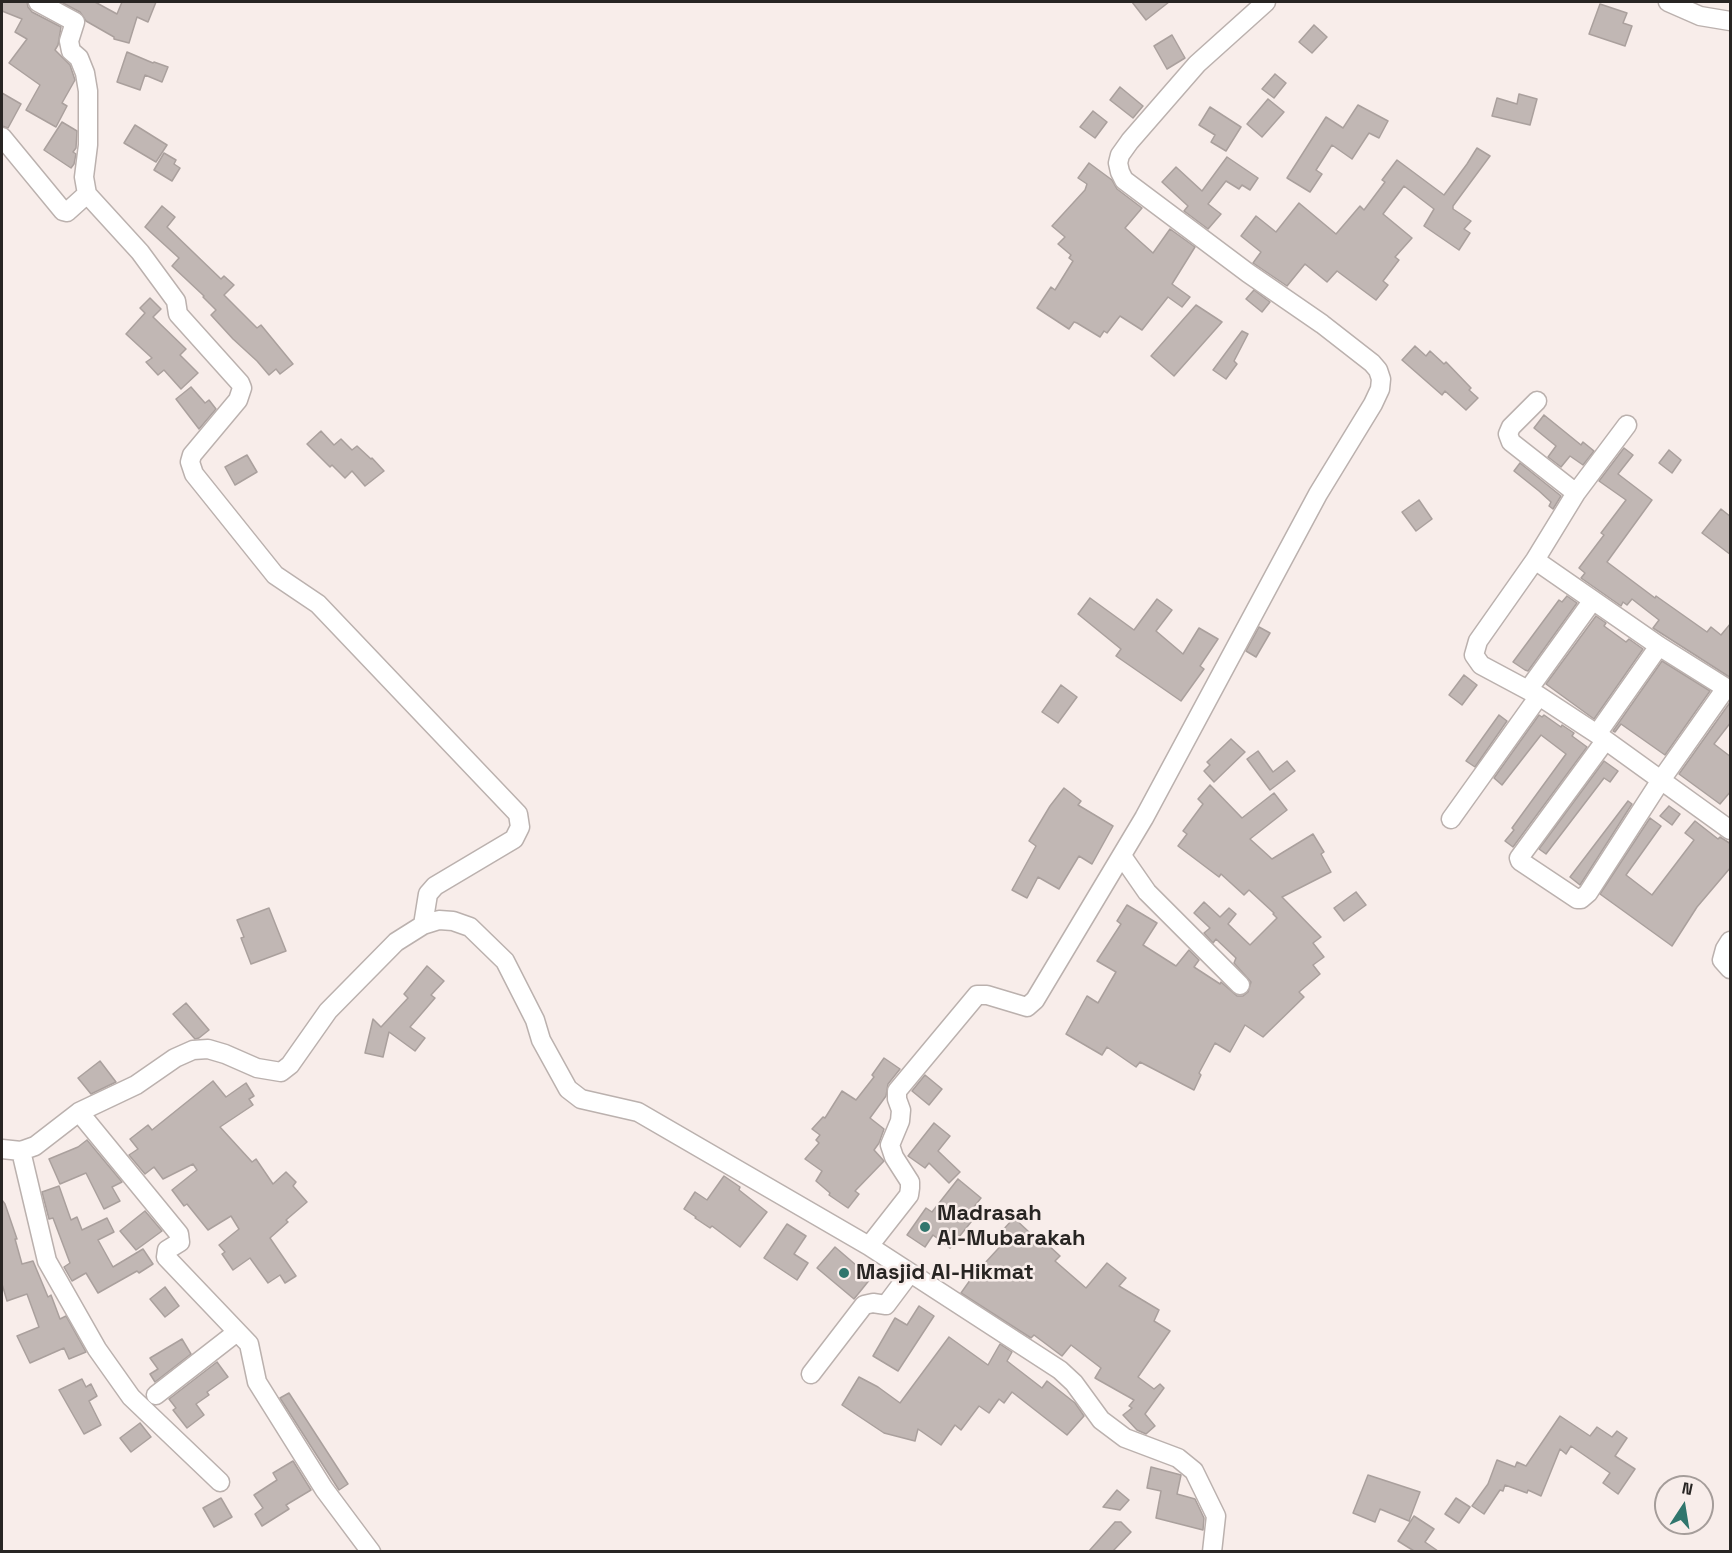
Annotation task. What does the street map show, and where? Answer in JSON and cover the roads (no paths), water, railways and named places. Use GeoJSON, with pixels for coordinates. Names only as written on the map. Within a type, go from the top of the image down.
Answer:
{"type":"FeatureCollection","features":[{"type":"Feature","properties":{"kind":"street"},"geometry":{"type":"LineString","coordinates":[[38,2],[75,22],[69,41],[71,51],[80,58],[88,91],[88,162],[84,177],[87,194],[140,252],[176,301],[178,315],[236,377],[242,388],[238,400],[192,455],[191,469],[275,575],[318,604],[518,814],[520,827],[514,839],[435,886],[428,894],[423,925]]}},
{"type":"Feature","properties":{"kind":"street"},"geometry":{"type":"LineString","coordinates":[[869,1246],[909,1194],[910,1182],[894,1157],[890,1145],[900,1121],[901,1110],[897,1091],[977,995],[987,995],[1023,1006],[1031,1005],[1122,856],[1318,494],[1380,389],[1381,379],[1372,363],[1124,180],[1120,172],[1118,164],[1120,155],[1130,141],[1197,64],[1266,2]]}},
{"type":"Feature","properties":{"kind":"street"},"geometry":{"type":"LineString","coordinates":[[1668,2],[1700,16],[1731,21]]}},
{"type":"Feature","properties":{"kind":"street"},"geometry":{"type":"LineString","coordinates":[[2,137],[63,211],[67,212],[87,194]]}},
{"type":"Feature","properties":{"kind":"street"},"geometry":{"type":"LineString","coordinates":[[1537,401],[1511,427],[1508,434],[1511,442],[1576,493]]}},
{"type":"Feature","properties":{"kind":"street"},"geometry":{"type":"LineString","coordinates":[[1627,425],[1576,493],[1535,560],[1478,641],[1474,655],[1481,665],[1534,693],[1661,780],[1728,820]]}},
{"type":"Feature","properties":{"kind":"street"},"geometry":{"type":"LineString","coordinates":[[1535,560],[1659,646],[1728,685],[1661,780],[1588,894],[1577,899],[1520,861],[1519,858],[1659,646]]}},
{"type":"Feature","properties":{"kind":"street"},"geometry":{"type":"LineString","coordinates":[[1451,819],[1593,600]]}},
{"type":"Feature","properties":{"kind":"street"},"geometry":{"type":"LineString","coordinates":[[1122,856],[1147,892],[1240,985]]}},
{"type":"Feature","properties":{"kind":"street"},"geometry":{"type":"LineString","coordinates":[[2,1149],[21,1151],[35,1146],[79,1112],[136,1085],[174,1058],[193,1050],[208,1049],[257,1068],[280,1072],[290,1065],[328,1011],[396,942],[423,925],[439,920],[453,921],[470,927],[506,961],[535,1020],[541,1040],[568,1089],[581,1098],[638,1112],[869,1246],[1060,1371],[1074,1383],[1101,1420],[1125,1438],[1178,1458],[1194,1471],[1216,1516],[1212,1551]]}},
{"type":"Feature","properties":{"kind":"street"},"geometry":{"type":"LineString","coordinates":[[1731,940],[1722,960],[1731,969]]}},
{"type":"Feature","properties":{"kind":"street"},"geometry":{"type":"LineString","coordinates":[[79,1112],[179,1234],[180,1242],[167,1250],[166,1257],[251,1348],[257,1382],[324,1489],[371,1551]]}},
{"type":"Feature","properties":{"kind":"street"},"geometry":{"type":"LineString","coordinates":[[21,1151],[48,1261],[97,1349],[131,1397],[220,1482]]}},
{"type":"Feature","properties":{"kind":"street"},"geometry":{"type":"LineString","coordinates":[[811,1374],[864,1305],[873,1303],[886,1305],[910,1273]]}},
{"type":"Feature","properties":{"kind":"street"},"geometry":{"type":"LineString","coordinates":[[156,1395],[237,1332]]}},
{"type":"Feature","properties":{"kind":"place","name":"Madrasah Al-Mubarakah"},"geometry":{"type":"Point","coordinates":[925,1227]}},
{"type":"Feature","properties":{"kind":"place","name":"Masjid Al-Hikmat"},"geometry":{"type":"Point","coordinates":[844,1273]}}]}
